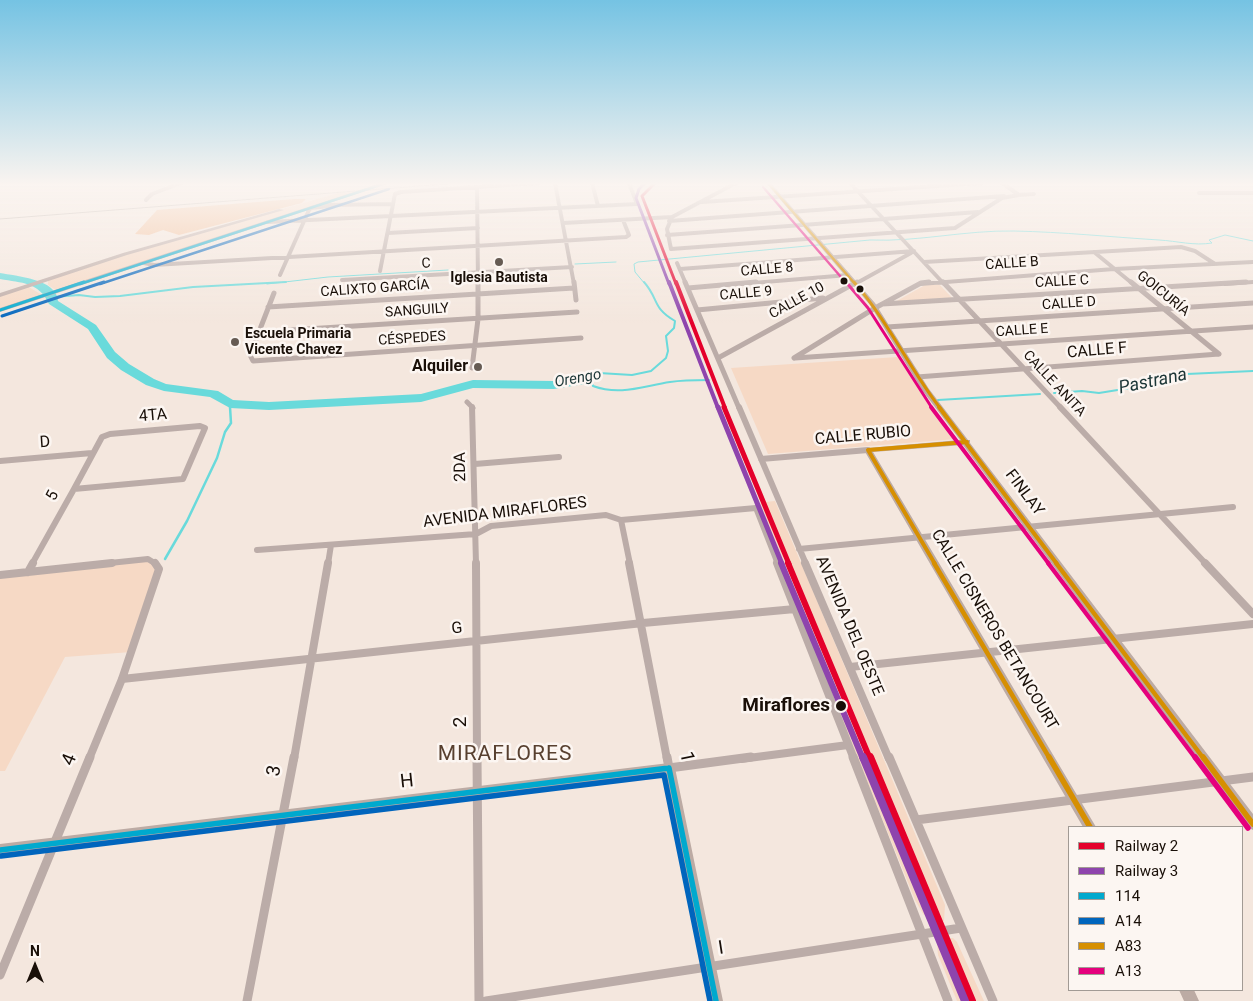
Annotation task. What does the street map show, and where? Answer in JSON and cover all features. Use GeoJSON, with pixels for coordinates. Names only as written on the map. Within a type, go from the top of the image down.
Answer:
{"type":"FeatureCollection","features":[{"type":"Feature","properties":{"kind":"main road"},"geometry":{"type":"LineString","coordinates":[[0,295],[125,254],[213,230]]}},
{"type":"Feature","properties":{"kind":"main road"},"geometry":{"type":"LineString","coordinates":[[0,310],[245,230]]}},
{"type":"Feature","properties":{"kind":"street"},"geometry":{"type":"LineString","coordinates":[[280,274],[300,230]]}},
{"type":"Feature","properties":{"kind":"street"},"geometry":{"type":"LineString","coordinates":[[380,271],[389,230]]}},
{"type":"Feature","properties":{"kind":"street"},"geometry":{"type":"LineString","coordinates":[[388,233],[447,230]]}},
{"type":"Feature","properties":{"kind":"street"},"geometry":{"type":"LineString","coordinates":[[472,368],[478,319],[478,230]]}},
{"type":"Feature","properties":{"kind":"street"},"geometry":{"type":"LineString","coordinates":[[564,230],[572,267],[576,300]]}},
{"type":"Feature","properties":{"kind":"street"},"geometry":{"type":"LineString","coordinates":[[144,263],[154,264],[566,241],[628,236],[626,230]]}},
{"type":"Feature","properties":{"kind":"street"},"geometry":{"type":"LineString","coordinates":[[668,230],[667,235],[671,249],[818,240],[930,230]]}},
{"type":"Feature","properties":{"kind":"street"},"geometry":{"type":"LineString","coordinates":[[667,235],[733,230]]}},
{"type":"Feature","properties":{"kind":"street","name":"FINLAY"},"geometry":{"type":"LineString","coordinates":[[809,230],[876,305],[917,377],[1253,824]]}},
{"type":"Feature","properties":{"kind":"street","name":"CALLE ANITA"},"geometry":{"type":"LineString","coordinates":[[894,230],[1253,614]]}},
{"type":"Feature","properties":{"kind":"street"},"geometry":{"type":"LineString","coordinates":[[924,262],[1181,247],[1195,250],[1216,264]]}},
{"type":"Feature","properties":{"kind":"street"},"geometry":{"type":"LineString","coordinates":[[832,257],[914,251]]}},
{"type":"Feature","properties":{"kind":"street","name":"CALLE 10"},"geometry":{"type":"LineString","coordinates":[[718,358],[914,251]]}},
{"type":"Feature","properties":{"kind":"street","name":"GOICURÍA"},"geometry":{"type":"LineString","coordinates":[[1094,252],[1218,354]]}},
{"type":"Feature","properties":{"kind":"street","name":"AVENIDA DEL OESTE"},"geometry":{"type":"LineString","coordinates":[[832,257],[678,266],[993,1001]]}},
{"type":"Feature","properties":{"kind":"street","name":"CALLE B"},"geometry":{"type":"LineString","coordinates":[[794,358],[876,305],[921,283],[941,280],[1114,269],[1253,262]]}},
{"type":"Feature","properties":{"kind":"street","name":"C"},"geometry":{"type":"LineString","coordinates":[[342,280],[572,267]]}},
{"type":"Feature","properties":{"kind":"street","name":"CALLE 8"},"geometry":{"type":"LineString","coordinates":[[688,288],[848,275]]}},
{"type":"Feature","properties":{"kind":"street","name":"CALLE C"},"geometry":{"type":"LineString","coordinates":[[876,305],[1253,282]]}},
{"type":"Feature","properties":{"kind":"street","name":"CALIXTO GARCÍA"},"geometry":{"type":"LineString","coordinates":[[268,307],[574,288]]}},
{"type":"Feature","properties":{"kind":"street"},"geometry":{"type":"LineString","coordinates":[[259,332],[274,293]]}},
{"type":"Feature","properties":{"kind":"street","name":"CALLE 9"},"geometry":{"type":"LineString","coordinates":[[697,310],[827,298]]}},
{"type":"Feature","properties":{"kind":"street","name":"CALLE D"},"geometry":{"type":"LineString","coordinates":[[887,327],[1253,303]]}},
{"type":"Feature","properties":{"kind":"street","name":"SANGUILY"},"geometry":{"type":"LineString","coordinates":[[259,332],[577,312]]}},
{"type":"Feature","properties":{"kind":"street","name":"CALLE E"},"geometry":{"type":"LineString","coordinates":[[794,358],[1253,327]]}},
{"type":"Feature","properties":{"kind":"street","name":"CÉSPEDES"},"geometry":{"type":"LineString","coordinates":[[259,332],[250,355],[251,360],[581,338]]}},
{"type":"Feature","properties":{"kind":"street","name":"CALLE F"},"geometry":{"type":"LineString","coordinates":[[917,377],[1218,354]]}},
{"type":"Feature","properties":{"kind":"street","name":"2DA"},"geometry":{"type":"LineString","coordinates":[[467,402],[474,408],[476,534]]}},
{"type":"Feature","properties":{"kind":"street","name":"4TA"},"geometry":{"type":"LineString","coordinates":[[73,489],[183,479],[204,428],[106,434]]}},
{"type":"Feature","properties":{"kind":"street","name":"5"},"geometry":{"type":"LineString","coordinates":[[28,572],[92,453],[106,434]]}},
{"type":"Feature","properties":{"kind":"street","name":"CALLE RUBIO"},"geometry":{"type":"LineString","coordinates":[[761,459],[967,442]]}},
{"type":"Feature","properties":{"kind":"street","name":"CALLE CISNEROS BETANCOURT"},"geometry":{"type":"LineString","coordinates":[[868,450],[1089,826]]}},
{"type":"Feature","properties":{"kind":"street","name":"D"},"geometry":{"type":"LineString","coordinates":[[0,461],[92,453]]}},
{"type":"Feature","properties":{"kind":"street"},"geometry":{"type":"LineString","coordinates":[[475,464],[559,457]]}},
{"type":"Feature","properties":{"kind":"street"},"geometry":{"type":"LineString","coordinates":[[800,549],[1233,507]]}},
{"type":"Feature","properties":{"kind":"street","name":"AVENIDA MIRAFLORES"},"geometry":{"type":"LineString","coordinates":[[257,550],[476,534],[491,526],[606,515],[622,520],[756,508],[795,610]]}},
{"type":"Feature","properties":{"kind":"street","name":"1"},"geometry":{"type":"LineString","coordinates":[[622,520],[716,1001]]}},
{"type":"Feature","properties":{"kind":"street","name":"2"},"geometry":{"type":"LineString","coordinates":[[476,534],[479,1001]]}},
{"type":"Feature","properties":{"kind":"street","name":"3"},"geometry":{"type":"LineString","coordinates":[[247,1001],[284,814],[331,545]]}},
{"type":"Feature","properties":{"kind":"street","name":"4"},"geometry":{"type":"LineString","coordinates":[[0,975],[122,679],[159,569],[154,562],[148,560],[28,572]]}},
{"type":"Feature","properties":{"kind":"street"},"geometry":{"type":"LineString","coordinates":[[0,575],[28,572]]}},
{"type":"Feature","properties":{"kind":"street"},"geometry":{"type":"LineString","coordinates":[[795,610],[948,1001]]}},
{"type":"Feature","properties":{"kind":"street","name":"G"},"geometry":{"type":"LineString","coordinates":[[122,679],[643,623],[795,610]]}},
{"type":"Feature","properties":{"kind":"street"},"geometry":{"type":"LineString","coordinates":[[850,667],[1253,624]]}},
{"type":"Feature","properties":{"kind":"street","name":"H"},"geometry":{"type":"LineString","coordinates":[[0,850],[284,814],[477,793],[848,745]]}},
{"type":"Feature","properties":{"kind":"street"},"geometry":{"type":"LineString","coordinates":[[916,820],[1253,777]]}},
{"type":"Feature","properties":{"kind":"street","name":"I"},"geometry":{"type":"LineString","coordinates":[[486,1001],[962,928]]}},
{"type":"Feature","properties":{"kind":"shaded area"},"geometry":{"type":"Polygon","coordinates":[[[139,230],[199,230],[179,235],[163,230],[149,235],[135,234],[139,230]]]}},
{"type":"Feature","properties":{"kind":"shaded area"},"geometry":{"type":"Polygon","coordinates":[[[210,230],[245,230],[57,291],[48,285],[48,279],[210,230]]]}},
{"type":"Feature","properties":{"kind":"shaded area"},"geometry":{"type":"Polygon","coordinates":[[[939,284],[953,299],[895,302],[925,285],[939,284]]]}},
{"type":"Feature","properties":{"kind":"shaded area"},"geometry":{"type":"Polygon","coordinates":[[[27,286],[44,296],[0,310],[0,295],[27,286]]]}},
{"type":"Feature","properties":{"kind":"shaded area"},"geometry":{"type":"Polygon","coordinates":[[[898,357],[923,395],[957,439],[768,454],[731,368],[898,357]]]}},
{"type":"Feature","properties":{"kind":"shaded area"},"geometry":{"type":"Polygon","coordinates":[[[775,501],[945,905],[944,921],[933,922],[923,914],[915,900],[755,503],[775,501]]]}},
{"type":"Feature","properties":{"kind":"shaded area"},"geometry":{"type":"Polygon","coordinates":[[[148,559],[159,569],[131,652],[65,657],[5,771],[0,771],[0,575],[148,559]]]}},
{"type":"Feature","properties":{"kind":"shaded area"},"geometry":{"type":"Polygon","coordinates":[[[944,938],[953,938],[957,942],[984,1001],[957,1001],[938,955],[937,944],[944,938]]]}},
{"type":"Feature","properties":{"kind":"waterway","name":"Orengo"},"geometry":{"type":"LineString","coordinates":[[645,284],[635,272],[634,264],[638,262],[870,240],[906,239],[978,232],[1051,232],[1199,244],[1212,243],[1209,240],[1225,235],[1253,241]]}},
{"type":"Feature","properties":{"kind":"waterway"},"geometry":{"type":"LineString","coordinates":[[575,264],[616,262]]}},
{"type":"Feature","properties":{"kind":"waterway"},"geometry":{"type":"LineString","coordinates":[[283,282],[328,277],[448,270]]}},
{"type":"Feature","properties":{"kind":"waterway","name":"Orengo"},"geometry":{"type":"LineString","coordinates":[[0,276],[36,282],[53,297],[53,302],[92,327],[111,355],[125,367],[150,382],[164,387],[213,394],[230,404],[269,406],[421,398],[473,384],[554,385],[590,379]]}},
{"type":"Feature","properties":{"kind":"waterway"},"geometry":{"type":"LineString","coordinates":[[53,297],[79,295],[95,297],[120,296],[193,287],[283,282]]}},
{"type":"Feature","properties":{"kind":"waterway"},"geometry":{"type":"LineString","coordinates":[[267,284],[283,282]]}},
{"type":"Feature","properties":{"kind":"waterway","name":"Orengo"},"geometry":{"type":"LineString","coordinates":[[644,282],[659,307],[675,321],[674,328],[666,336],[668,351],[666,358],[651,371],[632,375],[599,373],[590,379],[593,386],[603,389],[622,390],[675,381],[709,380]]}},
{"type":"Feature","properties":{"kind":"waterway","name":"Pastrana"},"geometry":{"type":"LineString","coordinates":[[1054,393],[1082,391],[1099,393],[1161,383],[1187,374],[1253,371]]}},
{"type":"Feature","properties":{"kind":"waterway","name":"Pastrana"},"geometry":{"type":"LineString","coordinates":[[938,400],[1040,394]]}},
{"type":"Feature","properties":{"kind":"waterway"},"geometry":{"type":"LineString","coordinates":[[165,559],[187,521],[217,458],[225,432],[231,423],[230,407]]}},
{"type":"Feature","properties":{"kind":"rail line","name":"3"},"geometry":{"type":"LineString","coordinates":[[648,230],[741,467],[965,1001]]}},
{"type":"Feature","properties":{"kind":"rail line","name":"2"},"geometry":{"type":"LineString","coordinates":[[655,230],[747,465],[972,1001]]}},
{"type":"Feature","properties":{"kind":"transit line","name":"114"},"geometry":{"type":"LineString","coordinates":[[0,310],[244,230]]}},
{"type":"Feature","properties":{"kind":"transit line","name":"A14"},"geometry":{"type":"LineString","coordinates":[[2,316],[265,230]]}},
{"type":"Feature","properties":{"kind":"transit line","name":"A13"},"geometry":{"type":"LineString","coordinates":[[800,230],[868,308],[921,394],[1248,828]]}},
{"type":"Feature","properties":{"kind":"transit line","name":"A83"},"geometry":{"type":"LineString","coordinates":[[809,230],[873,304],[926,390],[1253,824]]}},
{"type":"Feature","properties":{"kind":"transit line","name":"A83"},"geometry":{"type":"LineString","coordinates":[[967,442],[868,450],[1089,826]]}},
{"type":"Feature","properties":{"kind":"transit line","name":"114"},"geometry":{"type":"LineString","coordinates":[[669,768],[716,1001]]}},
{"type":"Feature","properties":{"kind":"transit line","name":"114"},"geometry":{"type":"LineString","coordinates":[[0,850],[669,768]]}},
{"type":"Feature","properties":{"kind":"transit line","name":"A14"},"geometry":{"type":"LineString","coordinates":[[1,856],[664,775],[710,1001]]}},
{"type":"Feature","properties":{"kind":"place","name":"Iglesia Bautista"},"geometry":{"type":"Point","coordinates":[499,262]}},
{"type":"Feature","properties":{"kind":"place","name":"Escuela Primaria Vicente Chavez"},"geometry":{"type":"Point","coordinates":[235,342]}},
{"type":"Feature","properties":{"kind":"place","name":"Alquiler"},"geometry":{"type":"Point","coordinates":[478,367]}},
{"type":"Feature","properties":{"kind":"place","name":"Miraflores"},"geometry":{"type":"Point","coordinates":[841,706]}},
{"type":"Feature","properties":{"kind":"district","name":"MIRAFLORES"},"geometry":{"type":"Point","coordinates":[505,755]}}]}
